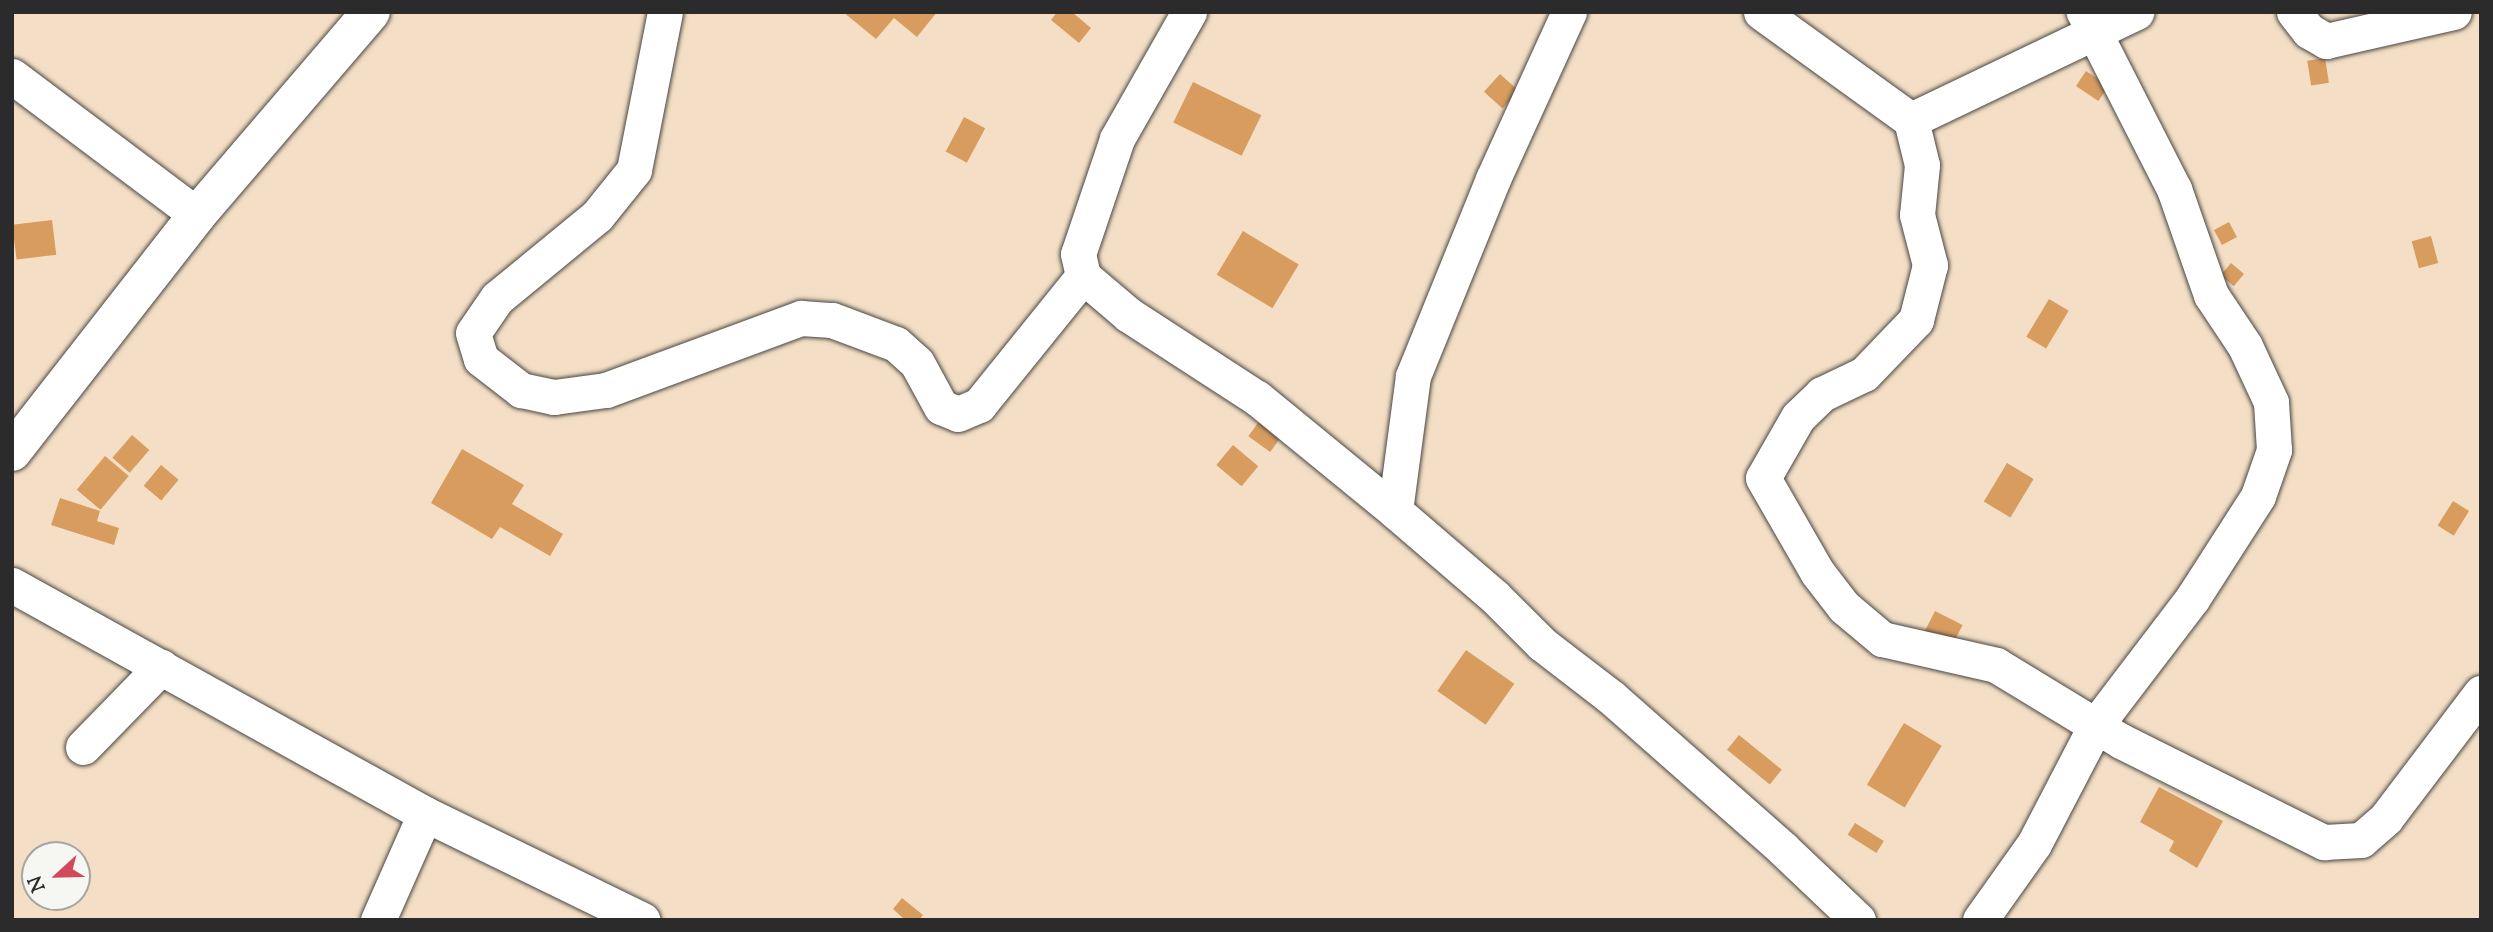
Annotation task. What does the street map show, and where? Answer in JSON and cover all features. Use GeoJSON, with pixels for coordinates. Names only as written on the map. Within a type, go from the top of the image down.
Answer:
{"type":"FeatureCollection","features":[{"type":"Feature","properties":{"kind":"main road"},"geometry":{"type":"LineString","coordinates":[[12,452],[197,215],[371,12]]}},
{"type":"Feature","properties":{"kind":"street"},"geometry":{"type":"LineString","coordinates":[[665,12],[634,170],[597,216],[498,298],[473,333],[481,359],[521,390],[554,397],[606,390],[778,326],[811,319],[832,320],[896,344],[917,363],[941,407],[958,414],[979,405],[1083,276]]}},
{"type":"Feature","properties":{"kind":"street"},"geometry":{"type":"LineString","coordinates":[[1189,12],[1117,139],[1077,254],[1083,276],[1129,315],[1257,398],[1395,511],[1495,597],[1542,644],[1612,698],[1782,848],[1858,920]]}},
{"type":"Feature","properties":{"kind":"street"},"geometry":{"type":"LineString","coordinates":[[1395,511],[1413,376],[1569,12]]}},
{"type":"Feature","properties":{"kind":"street"},"geometry":{"type":"LineString","coordinates":[[1761,12],[1911,120],[1923,165],[1917,215],[1930,265],[1916,320],[1864,374],[1822,394],[1798,417],[1763,478],[1817,572],[1844,607],[1882,639],[1996,665],[2096,725],[2314,837],[2342,844],[2361,840],[2386,818],[2480,694]]}},
{"type":"Feature","properties":{"kind":"street"},"geometry":{"type":"LineString","coordinates":[[1911,120],[2088,22],[2136,12]]}},
{"type":"Feature","properties":{"kind":"street"},"geometry":{"type":"LineString","coordinates":[[2294,12],[2309,32],[2326,41],[2454,12]]}},
{"type":"Feature","properties":{"kind":"street"},"geometry":{"type":"LineString","coordinates":[[1980,920],[2034,844],[2096,725],[2192,598],[2258,496],[2274,450],[2271,402],[2245,346],[2211,295],[2174,189],[2088,22]]}},
{"type":"Feature","properties":{"kind":"street"},"geometry":{"type":"LineString","coordinates":[[12,76],[197,215]]}},
{"type":"Feature","properties":{"kind":"street"},"geometry":{"type":"LineString","coordinates":[[12,585],[425,814],[642,920]]}},
{"type":"Feature","properties":{"kind":"street"},"geometry":{"type":"LineString","coordinates":[[83,747],[161,667]]}},
{"type":"Feature","properties":{"kind":"street"},"geometry":{"type":"LineString","coordinates":[[378,920],[425,814]]}},
{"type":"Feature","properties":{"kind":"building"},"geometry":{"type":"Polygon","coordinates":[[[843,12],[937,12],[917,37],[894,18],[876,39],[843,12]]]}},
{"type":"Feature","properties":{"kind":"building"},"geometry":{"type":"Polygon","coordinates":[[[1057,12],[1072,12],[1091,28],[1079,43],[1051,20],[1057,12]]]}},
{"type":"Feature","properties":{"kind":"building"},"geometry":{"type":"Polygon","coordinates":[[[2325,58],[2329,83],[2311,86],[2307,61],[2325,58]]]}},
{"type":"Feature","properties":{"kind":"building"},"geometry":{"type":"Polygon","coordinates":[[[2086,71],[2108,86],[2098,101],[2076,86],[2086,71]]]}},
{"type":"Feature","properties":{"kind":"building"},"geometry":{"type":"Polygon","coordinates":[[[1500,74],[1519,91],[1503,109],[1484,92],[1500,74]]]}},
{"type":"Feature","properties":{"kind":"building"},"geometry":{"type":"Polygon","coordinates":[[[1193,82],[1261,115],[1242,156],[1173,122],[1193,82]]]}},
{"type":"Feature","properties":{"kind":"building"},"geometry":{"type":"Polygon","coordinates":[[[964,117],[985,128],[967,163],[946,151],[964,117]]]}},
{"type":"Feature","properties":{"kind":"building"},"geometry":{"type":"Polygon","coordinates":[[[52,220],[56,255],[17,260],[12,225],[52,220]]]}},
{"type":"Feature","properties":{"kind":"building"},"geometry":{"type":"Polygon","coordinates":[[[2229,222],[2237,237],[2222,245],[2214,230],[2229,222]]]}},
{"type":"Feature","properties":{"kind":"building"},"geometry":{"type":"Polygon","coordinates":[[[1243,231],[1299,264],[1272,308],[1217,275],[1243,231]]]}},
{"type":"Feature","properties":{"kind":"building"},"geometry":{"type":"Polygon","coordinates":[[[2431,236],[2438,263],[2419,268],[2412,241],[2431,236]]]}},
{"type":"Feature","properties":{"kind":"building"},"geometry":{"type":"Polygon","coordinates":[[[2231,263],[2244,274],[2234,286],[2221,275],[2231,263]]]}},
{"type":"Feature","properties":{"kind":"building"},"geometry":{"type":"Polygon","coordinates":[[[2049,299],[2069,311],[2046,349],[2026,337],[2049,299]]]}},
{"type":"Feature","properties":{"kind":"building"},"geometry":{"type":"Polygon","coordinates":[[[1263,416],[1285,432],[1270,452],[1248,436],[1263,416]]]}},
{"type":"Feature","properties":{"kind":"building"},"geometry":{"type":"Polygon","coordinates":[[[132,435],[149,450],[130,473],[112,458],[132,435]]]}},
{"type":"Feature","properties":{"kind":"building"},"geometry":{"type":"Polygon","coordinates":[[[1233,445],[1258,466],[1242,486],[1216,465],[1233,445]]]}},
{"type":"Feature","properties":{"kind":"building"},"geometry":{"type":"Polygon","coordinates":[[[462,449],[524,485],[512,504],[563,534],[550,556],[500,527],[492,539],[431,503],[462,449]]]}},
{"type":"Feature","properties":{"kind":"building"},"geometry":{"type":"Polygon","coordinates":[[[105,456],[129,476],[100,510],[77,490],[105,456]]]}},
{"type":"Feature","properties":{"kind":"building"},"geometry":{"type":"Polygon","coordinates":[[[2007,463],[2034,479],[2010,518],[1984,502],[2007,463]]]}},
{"type":"Feature","properties":{"kind":"building"},"geometry":{"type":"Polygon","coordinates":[[[161,465],[179,480],[161,500],[144,486],[161,465]]]}},
{"type":"Feature","properties":{"kind":"building"},"geometry":{"type":"Polygon","coordinates":[[[60,498],[100,511],[97,521],[119,528],[114,545],[51,525],[60,498]]]}},
{"type":"Feature","properties":{"kind":"building"},"geometry":{"type":"Polygon","coordinates":[[[2453,501],[2469,511],[2454,536],[2438,526],[2453,501]]]}},
{"type":"Feature","properties":{"kind":"building"},"geometry":{"type":"Polygon","coordinates":[[[1935,611],[1963,625],[1949,652],[1921,638],[1935,611]]]}},
{"type":"Feature","properties":{"kind":"building"},"geometry":{"type":"Polygon","coordinates":[[[1466,650],[1514,684],[1486,725],[1437,691],[1466,650]]]}},
{"type":"Feature","properties":{"kind":"building"},"geometry":{"type":"Polygon","coordinates":[[[1904,723],[1942,746],[1905,807],[1867,785],[1904,723]]]}},
{"type":"Feature","properties":{"kind":"building"},"geometry":{"type":"Polygon","coordinates":[[[1739,735],[1782,770],[1770,784],[1727,750],[1739,735]]]}},
{"type":"Feature","properties":{"kind":"building"},"geometry":{"type":"Polygon","coordinates":[[[2159,787],[2223,821],[2197,868],[2169,851],[2174,841],[2140,822],[2159,787]]]}},
{"type":"Feature","properties":{"kind":"building"},"geometry":{"type":"Polygon","coordinates":[[[1855,823],[1884,841],[1876,853],[1848,835],[1855,823]]]}},
{"type":"Feature","properties":{"kind":"building"},"geometry":{"type":"Polygon","coordinates":[[[902,898],[923,915],[919,920],[905,920],[893,909],[902,898]]]}}]}
